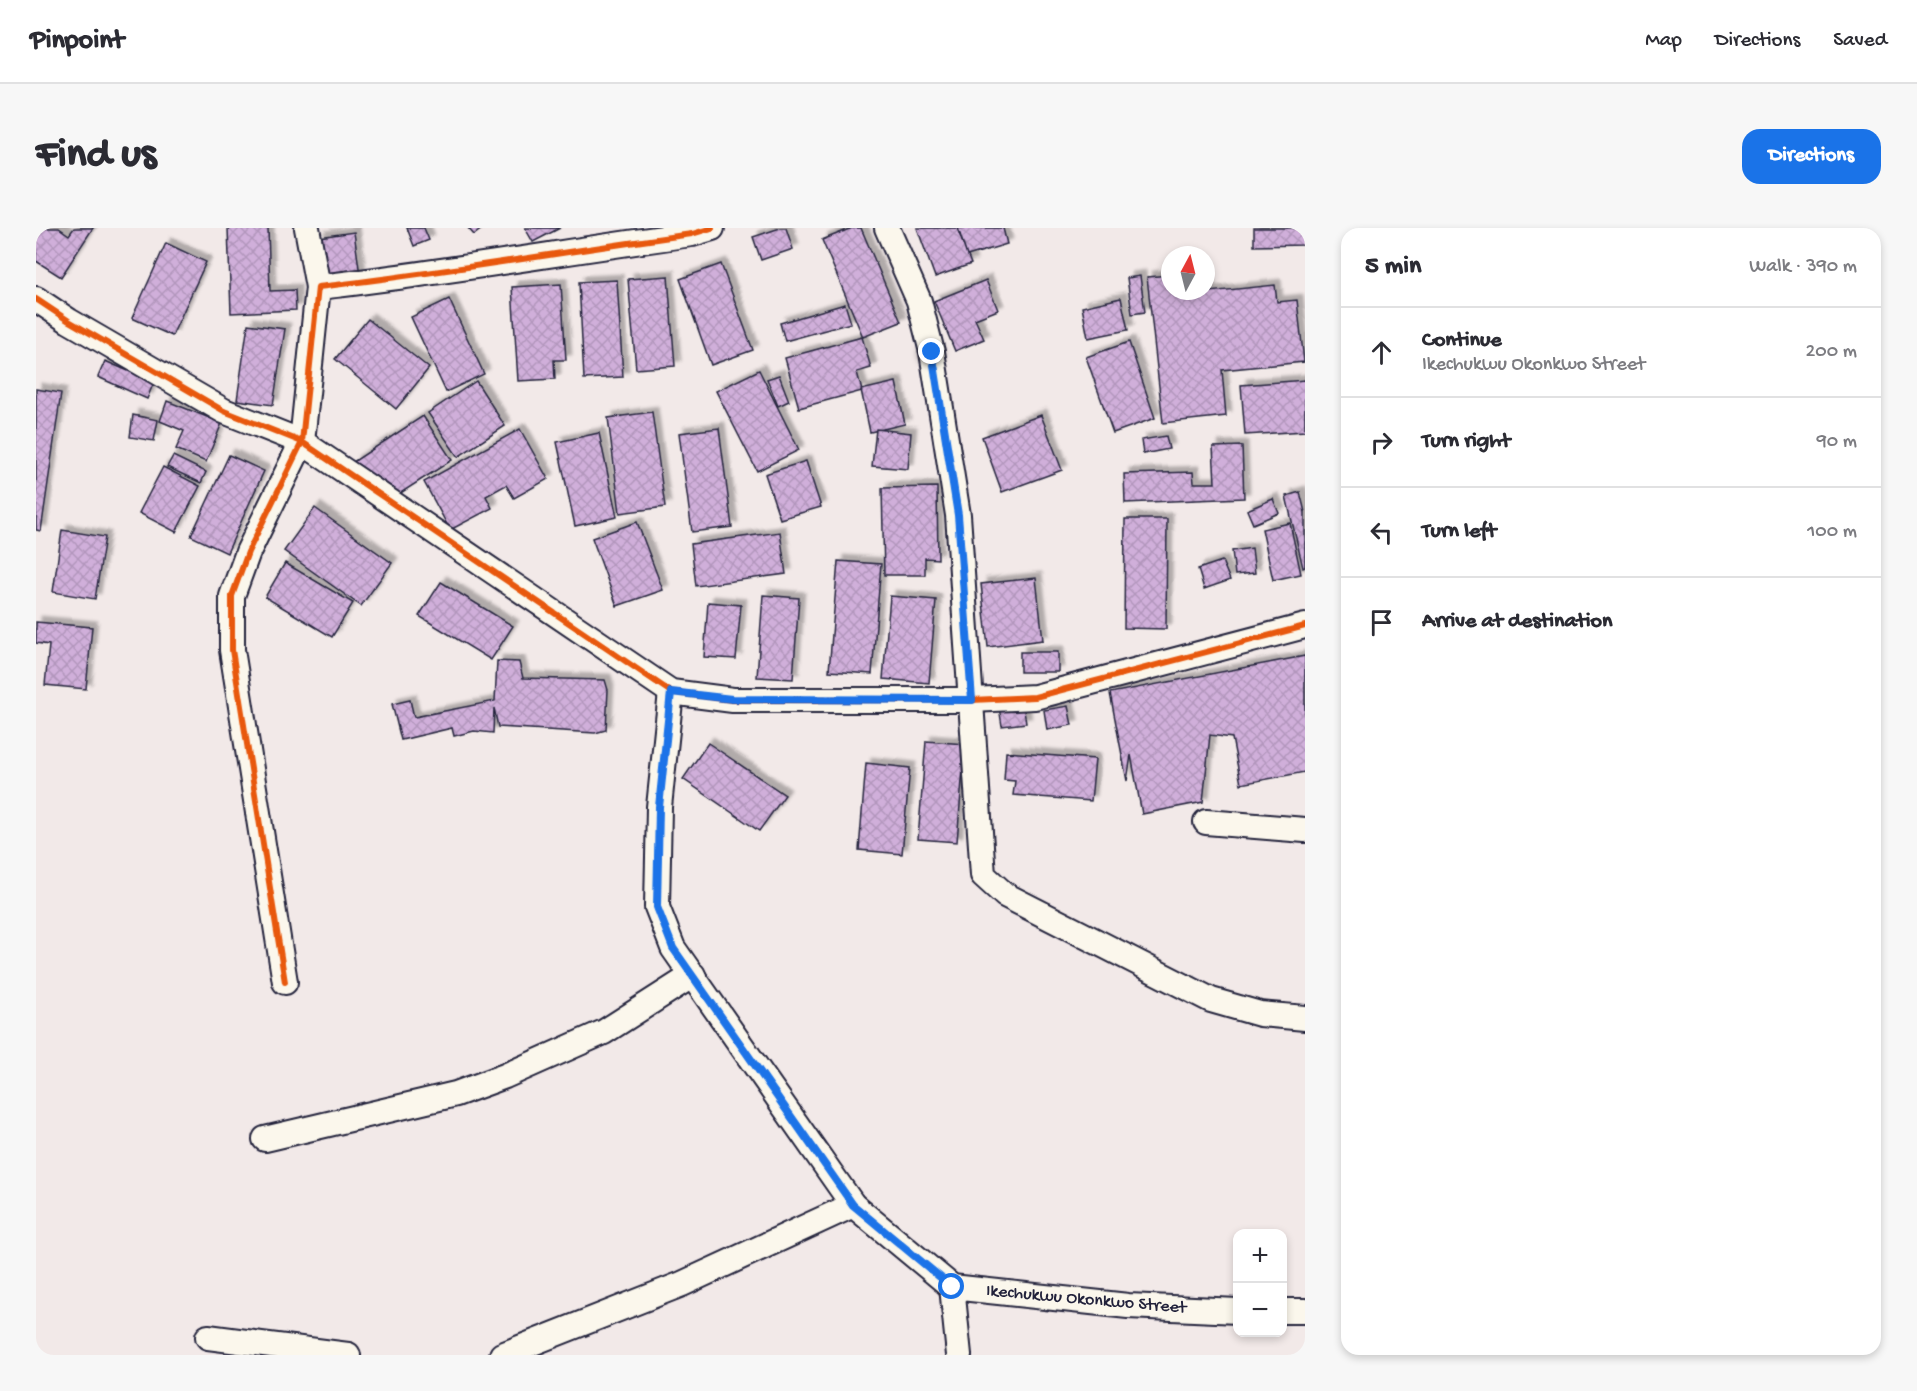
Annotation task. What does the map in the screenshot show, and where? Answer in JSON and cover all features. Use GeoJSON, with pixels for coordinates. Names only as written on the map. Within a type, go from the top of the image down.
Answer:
{"type":"FeatureCollection","features":[{"type":"Feature","properties":{"kind":"street"},"geometry":{"type":"LineString","coordinates":[[285,982],[232,650],[232,596],[249,552],[302,442],[318,287],[307,228]]}},
{"type":"Feature","properties":{"kind":"street"},"geometry":{"type":"LineString","coordinates":[[318,287],[398,278],[567,250],[692,234],[712,228]]}},
{"type":"Feature","properties":{"kind":"street"},"geometry":{"type":"LineString","coordinates":[[887,228],[919,301],[932,352],[958,515],[983,875],[1005,895],[1211,1000],[1260,1014],[1305,1018]]}},
{"type":"Feature","properties":{"kind":"street"},"geometry":{"type":"LineString","coordinates":[[36,299],[224,411],[302,442],[671,692],[732,699],[972,700],[1035,697],[1305,626]]}},
{"type":"Feature","properties":{"kind":"street"},"geometry":{"type":"LineString","coordinates":[[671,692],[659,807],[657,907],[673,948],[853,1205],[952,1287],[959,1355]]}},
{"type":"Feature","properties":{"kind":"street"},"geometry":{"type":"LineString","coordinates":[[1206,822],[1305,830]]}},
{"type":"Feature","properties":{"kind":"street"},"geometry":{"type":"LineString","coordinates":[[265,1139],[456,1094],[505,1076],[604,1032],[693,975]]}},
{"type":"Feature","properties":{"kind":"street"},"geometry":{"type":"LineString","coordinates":[[502,1355],[682,1284],[853,1205]]}},
{"type":"Feature","properties":{"kind":"street","name":"Ikechukwu Okonkwo Street"},"geometry":{"type":"LineString","coordinates":[[952,1287],[1128,1306],[1233,1311]]}},
{"type":"Feature","properties":{"kind":"street"},"geometry":{"type":"LineString","coordinates":[[1287,1311],[1305,1311]]}},
{"type":"Feature","properties":{"kind":"street"},"geometry":{"type":"LineString","coordinates":[[208,1337],[348,1355]]}},
{"type":"Feature","properties":{"kind":"building"},"geometry":{"type":"Polygon","coordinates":[[[36,228],[59,228],[69,235],[74,228],[93,228],[61,277],[36,261],[36,228]]]}},
{"type":"Feature","properties":{"kind":"building"},"geometry":{"type":"Polygon","coordinates":[[[228,228],[268,228],[270,291],[295,290],[296,310],[231,313],[228,228]]]}},
{"type":"Feature","properties":{"kind":"building"},"geometry":{"type":"Polygon","coordinates":[[[407,228],[424,228],[429,240],[414,246],[407,228]]]}},
{"type":"Feature","properties":{"kind":"building"},"geometry":{"type":"Polygon","coordinates":[[[468,228],[483,228],[474,235],[468,228]]]}},
{"type":"Feature","properties":{"kind":"building"},"geometry":{"type":"Polygon","coordinates":[[[525,228],[560,228],[533,242],[525,228]]]}},
{"type":"Feature","properties":{"kind":"building"},"geometry":{"type":"Polygon","coordinates":[[[786,228],[793,249],[761,260],[753,237],[786,228]]]}},
{"type":"Feature","properties":{"kind":"building"},"geometry":{"type":"Polygon","coordinates":[[[852,228],[861,228],[901,322],[863,337],[822,240],[852,228]]]}},
{"type":"Feature","properties":{"kind":"building"},"geometry":{"type":"Polygon","coordinates":[[[917,228],[957,228],[971,264],[935,277],[917,228]]]}},
{"type":"Feature","properties":{"kind":"building"},"geometry":{"type":"Polygon","coordinates":[[[958,228],[1003,228],[1007,244],[967,256],[958,228]]]}},
{"type":"Feature","properties":{"kind":"building"},"geometry":{"type":"Polygon","coordinates":[[[1254,228],[1305,228],[1305,245],[1254,246],[1254,228]]]}},
{"type":"Feature","properties":{"kind":"building"},"geometry":{"type":"Polygon","coordinates":[[[354,232],[360,275],[325,280],[319,237],[354,232]]]}},
{"type":"Feature","properties":{"kind":"building"},"geometry":{"type":"Polygon","coordinates":[[[166,243],[206,262],[172,336],[132,318],[166,243]]]}},
{"type":"Feature","properties":{"kind":"building"},"geometry":{"type":"Polygon","coordinates":[[[721,264],[753,350],[711,365],[680,279],[721,264]]]}},
{"type":"Feature","properties":{"kind":"building"},"geometry":{"type":"Polygon","coordinates":[[[668,276],[675,366],[636,369],[628,279],[668,276]]]}},
{"type":"Feature","properties":{"kind":"building"},"geometry":{"type":"Polygon","coordinates":[[[1140,276],[1145,312],[1132,314],[1127,278],[1140,276]]]}},
{"type":"Feature","properties":{"kind":"building"},"geometry":{"type":"Polygon","coordinates":[[[1161,276],[1161,300],[1215,300],[1215,291],[1275,285],[1277,302],[1297,300],[1304,362],[1222,370],[1226,416],[1163,423],[1147,277],[1161,276]]]}},
{"type":"Feature","properties":{"kind":"building"},"geometry":{"type":"Polygon","coordinates":[[[617,280],[623,377],[584,379],[579,282],[617,280]]]}},
{"type":"Feature","properties":{"kind":"building"},"geometry":{"type":"Polygon","coordinates":[[[986,280],[998,310],[975,319],[984,339],[955,351],[934,301],[986,280]]]}},
{"type":"Feature","properties":{"kind":"building"},"geometry":{"type":"Polygon","coordinates":[[[561,284],[566,360],[554,360],[555,379],[518,381],[512,287],[561,284]]]}},
{"type":"Feature","properties":{"kind":"building"},"geometry":{"type":"Polygon","coordinates":[[[1121,298],[1128,330],[1088,338],[1082,307],[1121,298]]]}},
{"type":"Feature","properties":{"kind":"building"},"geometry":{"type":"Polygon","coordinates":[[[449,299],[484,374],[446,392],[411,317],[449,299]]]}},
{"type":"Feature","properties":{"kind":"building"},"geometry":{"type":"Polygon","coordinates":[[[845,304],[851,323],[785,341],[780,323],[845,304]]]}},
{"type":"Feature","properties":{"kind":"building"},"geometry":{"type":"Polygon","coordinates":[[[368,319],[429,368],[396,409],[335,359],[368,319]]]}},
{"type":"Feature","properties":{"kind":"building"},"geometry":{"type":"Polygon","coordinates":[[[248,324],[285,329],[273,405],[237,400],[248,324]]]}},
{"type":"Feature","properties":{"kind":"building"},"geometry":{"type":"Polygon","coordinates":[[[862,337],[871,368],[857,372],[862,391],[799,408],[785,358],[862,337]]]}},
{"type":"Feature","properties":{"kind":"building"},"geometry":{"type":"Polygon","coordinates":[[[1129,342],[1155,418],[1113,433],[1086,357],[1129,342]]]}},
{"type":"Feature","properties":{"kind":"building"},"geometry":{"type":"Polygon","coordinates":[[[105,361],[154,382],[147,399],[98,377],[105,361]]]}},
{"type":"Feature","properties":{"kind":"building"},"geometry":{"type":"Polygon","coordinates":[[[759,370],[799,450],[757,471],[716,391],[759,370]]]}},
{"type":"Feature","properties":{"kind":"building"},"geometry":{"type":"Polygon","coordinates":[[[779,375],[789,401],[778,406],[767,379],[779,375]]]}},
{"type":"Feature","properties":{"kind":"building"},"geometry":{"type":"Polygon","coordinates":[[[1305,380],[1305,431],[1245,435],[1241,385],[1305,380]]]}},
{"type":"Feature","properties":{"kind":"building"},"geometry":{"type":"Polygon","coordinates":[[[476,381],[505,426],[458,457],[428,413],[476,381]]]}},
{"type":"Feature","properties":{"kind":"building"},"geometry":{"type":"Polygon","coordinates":[[[896,382],[905,424],[870,432],[861,390],[896,382]]]}},
{"type":"Feature","properties":{"kind":"building"},"geometry":{"type":"Polygon","coordinates":[[[36,389],[61,393],[41,531],[36,530],[36,389]]]}},
{"type":"Feature","properties":{"kind":"building"},"geometry":{"type":"Polygon","coordinates":[[[167,401],[222,423],[206,462],[176,449],[184,431],[160,421],[167,401]]]}},
{"type":"Feature","properties":{"kind":"building"},"geometry":{"type":"Polygon","coordinates":[[[652,412],[665,507],[620,513],[608,418],[652,412]]]}},
{"type":"Feature","properties":{"kind":"building"},"geometry":{"type":"Polygon","coordinates":[[[133,415],[158,420],[154,441],[130,437],[133,415]]]}},
{"type":"Feature","properties":{"kind":"building"},"geometry":{"type":"Polygon","coordinates":[[[1041,415],[1062,470],[1002,492],[982,437],[1041,415]]]}},
{"type":"Feature","properties":{"kind":"building"},"geometry":{"type":"Polygon","coordinates":[[[423,416],[452,460],[382,505],[353,462],[423,416]]]}},
{"type":"Feature","properties":{"kind":"building"},"geometry":{"type":"Polygon","coordinates":[[[719,428],[732,527],[692,532],[679,433],[719,428]]]}},
{"type":"Feature","properties":{"kind":"building"},"geometry":{"type":"Polygon","coordinates":[[[520,429],[548,479],[514,498],[506,485],[486,496],[492,508],[450,530],[424,482],[520,429]]]}},
{"type":"Feature","properties":{"kind":"building"},"geometry":{"type":"Polygon","coordinates":[[[876,429],[911,433],[908,469],[872,466],[876,429]]]}},
{"type":"Feature","properties":{"kind":"building"},"geometry":{"type":"Polygon","coordinates":[[[599,433],[617,517],[575,526],[557,442],[599,433]]]}},
{"type":"Feature","properties":{"kind":"building"},"geometry":{"type":"Polygon","coordinates":[[[1166,436],[1169,449],[1143,454],[1141,440],[1166,436]]]}},
{"type":"Feature","properties":{"kind":"building"},"geometry":{"type":"Polygon","coordinates":[[[1242,446],[1244,498],[1125,503],[1124,474],[1193,472],[1194,483],[1215,483],[1213,447],[1242,446]]]}},
{"type":"Feature","properties":{"kind":"building"},"geometry":{"type":"Polygon","coordinates":[[[229,455],[264,471],[227,553],[191,536],[229,455]]]}},
{"type":"Feature","properties":{"kind":"building"},"geometry":{"type":"Polygon","coordinates":[[[173,456],[206,472],[201,483],[167,467],[173,456]]]}},
{"type":"Feature","properties":{"kind":"building"},"geometry":{"type":"Polygon","coordinates":[[[806,461],[821,507],[780,519],[765,474],[806,461]]]}},
{"type":"Feature","properties":{"kind":"building"},"geometry":{"type":"Polygon","coordinates":[[[163,467],[200,486],[176,532],[139,513],[163,467]]]}},
{"type":"Feature","properties":{"kind":"building"},"geometry":{"type":"Polygon","coordinates":[[[937,487],[938,559],[925,558],[925,575],[884,575],[882,488],[937,487]]]}},
{"type":"Feature","properties":{"kind":"building"},"geometry":{"type":"Polygon","coordinates":[[[1300,492],[1305,512],[1305,567],[1303,568],[1286,496],[1300,492]]]}},
{"type":"Feature","properties":{"kind":"building"},"geometry":{"type":"Polygon","coordinates":[[[1273,499],[1279,513],[1253,524],[1247,510],[1273,499]]]}},
{"type":"Feature","properties":{"kind":"building"},"geometry":{"type":"Polygon","coordinates":[[[315,508],[392,563],[361,606],[284,551],[315,508]]]}},
{"type":"Feature","properties":{"kind":"building"},"geometry":{"type":"Polygon","coordinates":[[[1125,519],[1167,519],[1166,629],[1124,628],[1125,519]]]}},
{"type":"Feature","properties":{"kind":"building"},"geometry":{"type":"Polygon","coordinates":[[[637,522],[663,590],[617,606],[592,538],[637,522]]]}},
{"type":"Feature","properties":{"kind":"building"},"geometry":{"type":"Polygon","coordinates":[[[1290,523],[1301,574],[1273,580],[1262,529],[1290,523]]]}},
{"type":"Feature","properties":{"kind":"building"},"geometry":{"type":"Polygon","coordinates":[[[62,530],[105,537],[95,599],[53,592],[62,530]]]}},
{"type":"Feature","properties":{"kind":"building"},"geometry":{"type":"Polygon","coordinates":[[[780,532],[786,574],[696,586],[691,544],[780,532]]]}},
{"type":"Feature","properties":{"kind":"building"},"geometry":{"type":"Polygon","coordinates":[[[1252,548],[1255,573],[1235,575],[1232,551],[1252,548]]]}},
{"type":"Feature","properties":{"kind":"building"},"geometry":{"type":"Polygon","coordinates":[[[838,561],[881,564],[872,674],[829,671],[838,561]]]}},
{"type":"Feature","properties":{"kind":"building"},"geometry":{"type":"Polygon","coordinates":[[[1222,561],[1230,580],[1204,589],[1198,569],[1222,561]]]}},
{"type":"Feature","properties":{"kind":"building"},"geometry":{"type":"Polygon","coordinates":[[[285,563],[353,603],[332,637],[265,597],[285,563]]]}},
{"type":"Feature","properties":{"kind":"building"},"geometry":{"type":"Polygon","coordinates":[[[1036,578],[1043,640],[988,647],[981,584],[1036,578]]]}},
{"type":"Feature","properties":{"kind":"building"},"geometry":{"type":"Polygon","coordinates":[[[441,582],[513,626],[491,660],[419,616],[441,582]]]}},
{"type":"Feature","properties":{"kind":"building"},"geometry":{"type":"Polygon","coordinates":[[[763,595],[799,598],[793,679],[757,677],[763,595]]]}},
{"type":"Feature","properties":{"kind":"building"},"geometry":{"type":"Polygon","coordinates":[[[890,596],[936,600],[929,683],[883,679],[890,596]]]}},
{"type":"Feature","properties":{"kind":"building"},"geometry":{"type":"Polygon","coordinates":[[[708,602],[741,605],[736,659],[704,657],[708,602]]]}},
{"type":"Feature","properties":{"kind":"building"},"geometry":{"type":"Polygon","coordinates":[[[36,622],[92,627],[86,689],[45,685],[49,645],[36,643],[36,622]]]}},
{"type":"Feature","properties":{"kind":"building"},"geometry":{"type":"Polygon","coordinates":[[[1020,652],[1058,652],[1058,672],[1020,672],[1020,652]]]}},
{"type":"Feature","properties":{"kind":"building"},"geometry":{"type":"Polygon","coordinates":[[[1305,656],[1305,772],[1241,784],[1232,738],[1210,735],[1203,802],[1142,814],[1131,755],[1127,781],[1110,693],[1305,656]]]}},
{"type":"Feature","properties":{"kind":"building"},"geometry":{"type":"Polygon","coordinates":[[[497,661],[519,662],[523,678],[605,680],[608,690],[606,730],[595,733],[498,727],[494,708],[493,733],[474,731],[454,736],[452,728],[401,740],[392,704],[410,700],[414,717],[495,701],[497,661]]]}},
{"type":"Feature","properties":{"kind":"building"},"geometry":{"type":"Polygon","coordinates":[[[1023,704],[1026,723],[1002,726],[999,707],[1023,704]]]}},
{"type":"Feature","properties":{"kind":"building"},"geometry":{"type":"Polygon","coordinates":[[[1068,706],[1072,725],[1047,730],[1044,710],[1068,706]]]}},
{"type":"Feature","properties":{"kind":"building"},"geometry":{"type":"Polygon","coordinates":[[[926,741],[965,744],[957,842],[918,839],[926,741]]]}},
{"type":"Feature","properties":{"kind":"building"},"geometry":{"type":"Polygon","coordinates":[[[708,743],[785,795],[759,831],[683,779],[708,743]]]}},
{"type":"Feature","properties":{"kind":"building"},"geometry":{"type":"Polygon","coordinates":[[[1006,752],[1095,759],[1091,801],[1013,795],[1015,781],[1004,780],[1006,752]]]}},
{"type":"Feature","properties":{"kind":"building"},"geometry":{"type":"Polygon","coordinates":[[[866,763],[910,768],[902,854],[859,850],[866,763]]]}},
{"type":"Feature","properties":{"kind":"cycle path"},"geometry":{"type":"LineString","coordinates":[[285,982],[232,650],[232,596],[248,552],[302,442],[318,287],[692,234],[712,228]]}},
{"type":"Feature","properties":{"kind":"cycle path"},"geometry":{"type":"LineString","coordinates":[[36,299],[69,321],[224,411],[302,442],[671,692],[733,700],[972,700],[1035,697],[1305,626]]}},
{"type":"Feature","properties":{"kind":"route"},"geometry":{"type":"LineString","coordinates":[[932,352],[958,515],[972,700],[732,699],[671,692],[659,807],[657,907],[673,948],[774,1089],[853,1205],[952,1287]]}}]}
